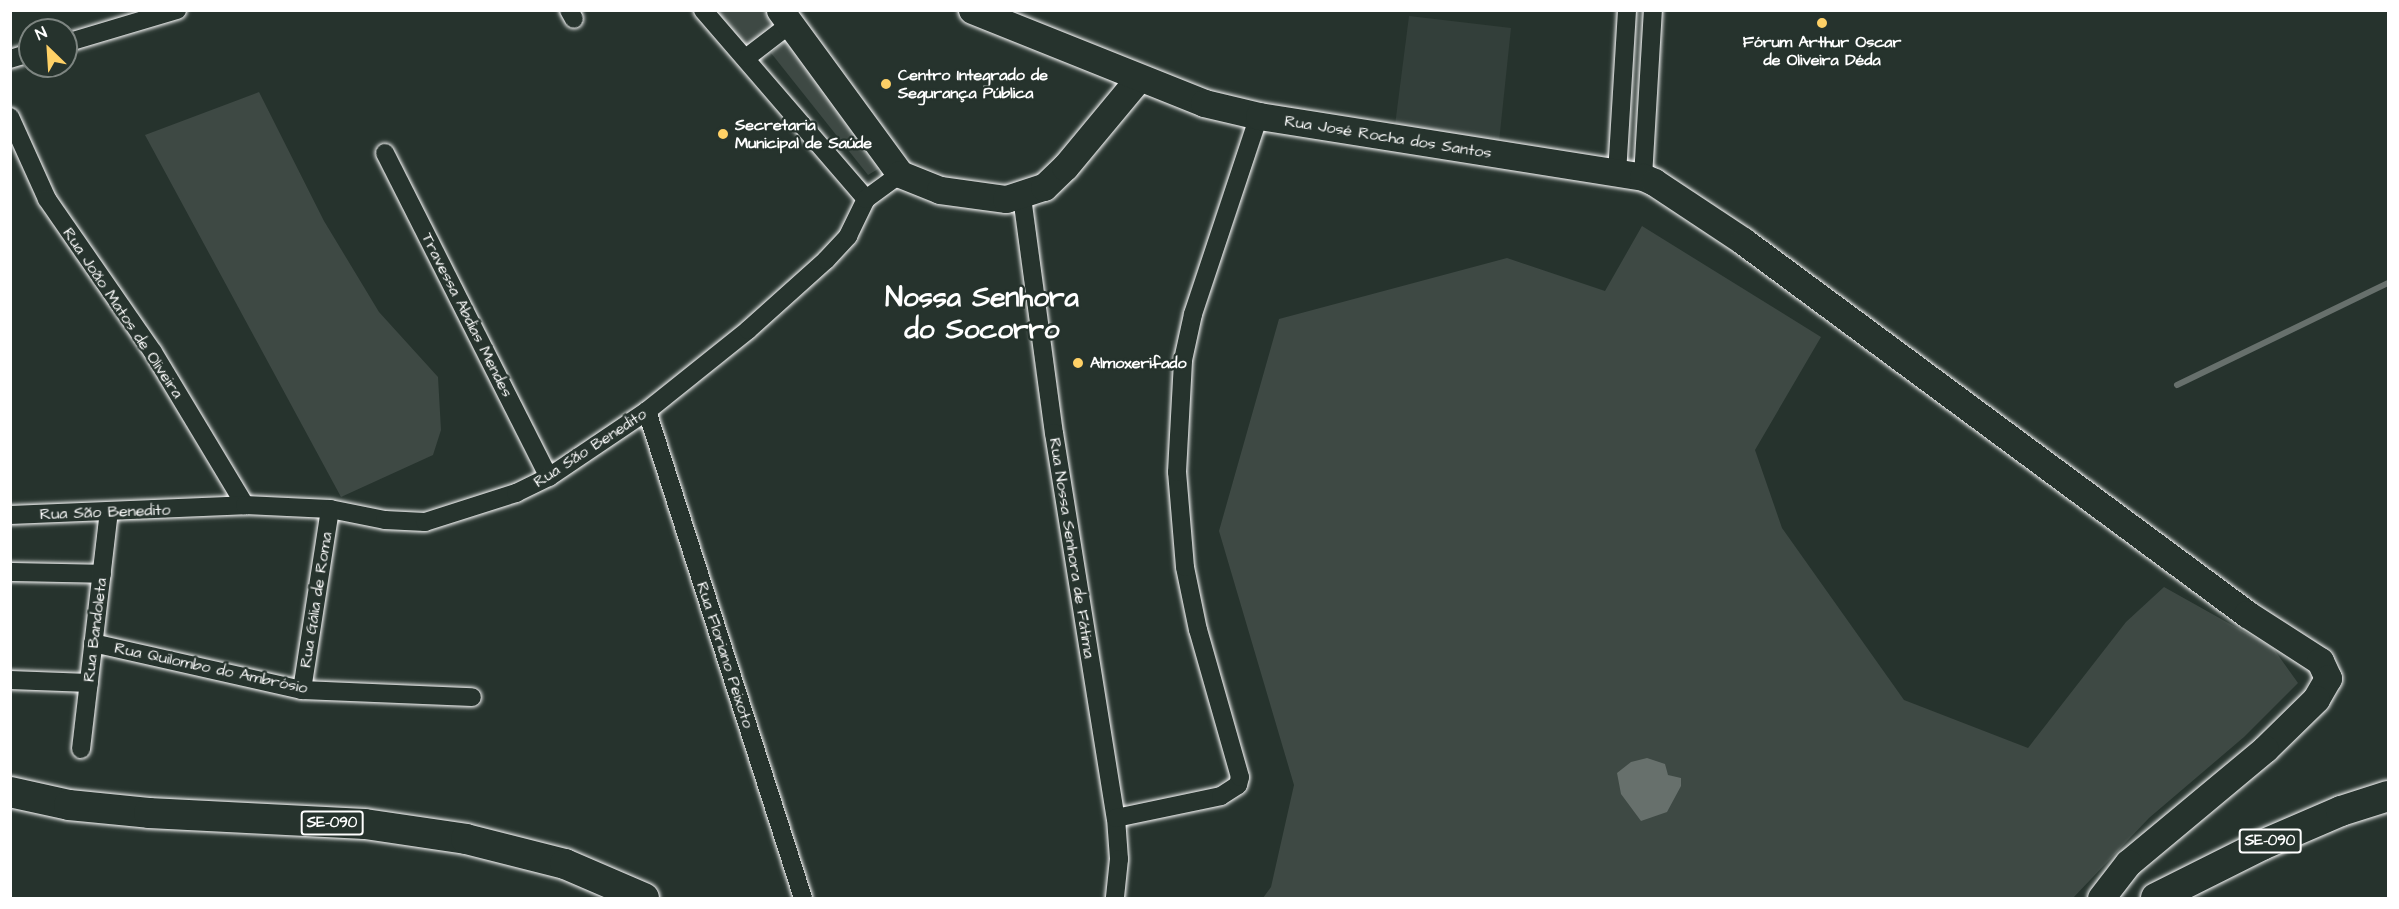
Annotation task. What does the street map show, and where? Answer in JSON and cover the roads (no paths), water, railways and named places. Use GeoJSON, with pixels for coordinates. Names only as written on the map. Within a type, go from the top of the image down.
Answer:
{"type":"FeatureCollection","features":[{"type":"Feature","properties":{"kind":"main road","name":"SE-090"},"geometry":{"type":"LineString","coordinates":[[10,792],[69,805],[149,813],[365,824],[466,839],[566,864],[644,898]]}},
{"type":"Feature","properties":{"kind":"main road","name":"SE-090"},"geometry":{"type":"LineString","coordinates":[[2156,898],[2262,845],[2341,811],[2388,796]]}},
{"type":"Feature","properties":{"kind":"street"},"geometry":{"type":"LineString","coordinates":[[78,39],[177,10]]}},
{"type":"Feature","properties":{"kind":"street"},"geometry":{"type":"LineString","coordinates":[[703,10],[746,57],[866,199]]}},
{"type":"Feature","properties":{"kind":"street","name":"Rua José Rocha dos Santos"},"geometry":{"type":"LineString","coordinates":[[972,10],[1138,79],[1204,103],[1259,116],[1630,176]]}},
{"type":"Feature","properties":{"kind":"street"},"geometry":{"type":"LineString","coordinates":[[1627,10],[1630,176]]}},
{"type":"Feature","properties":{"kind":"street"},"geometry":{"type":"LineString","coordinates":[[1630,176],[1653,10]]}},
{"type":"Feature","properties":{"kind":"street"},"geometry":{"type":"LineString","coordinates":[[746,57],[784,17],[900,174],[940,190],[991,199],[1022,197],[1044,187],[1065,167],[1138,79]]}},
{"type":"Feature","properties":{"kind":"street"},"geometry":{"type":"LineString","coordinates":[[1116,818],[1221,796],[1238,785],[1240,777],[1198,630],[1185,567],[1177,472],[1183,360],[1193,314],[1259,116]]}},
{"type":"Feature","properties":{"kind":"street","name":"Rua João Matos de Oliveira"},"geometry":{"type":"LineString","coordinates":[[10,117],[47,199],[153,352],[245,505]]}},
{"type":"Feature","properties":{"kind":"street","name":"Travessa Abdias Mendes"},"geometry":{"type":"LineString","coordinates":[[385,153],[549,477]]}},
{"type":"Feature","properties":{"kind":"street","name":"Rua São Benedito"},"geometry":{"type":"LineString","coordinates":[[10,516],[245,505],[330,509],[385,520],[425,522],[482,506],[549,477],[647,411],[826,261],[848,236],[866,199],[900,174]]}},
{"type":"Feature","properties":{"kind":"street"},"geometry":{"type":"LineString","coordinates":[[1630,176],[1743,241],[2326,668],[2326,686],[2316,699],[2265,749],[2128,863],[2101,898]]}},
{"type":"Feature","properties":{"kind":"street","name":"Rua Nossa Senhora de Fátima"},"geometry":{"type":"LineString","coordinates":[[1022,197],[1054,433],[1116,818],[1119,859],[1115,898]]}},
{"type":"Feature","properties":{"kind":"street","name":"Rua Floriano Peixoto"},"geometry":{"type":"LineString","coordinates":[[647,411],[803,898]]}},
{"type":"Feature","properties":{"kind":"street","name":"Rua Gália de Roma"},"geometry":{"type":"LineString","coordinates":[[302,690],[330,509]]}},
{"type":"Feature","properties":{"kind":"street","name":"Rua Bandoleta"},"geometry":{"type":"LineString","coordinates":[[81,749],[110,512]]}},
{"type":"Feature","properties":{"kind":"street"},"geometry":{"type":"LineString","coordinates":[[10,572],[102,574]]}},
{"type":"Feature","properties":{"kind":"street","name":"Rua Quilombo do Ambrósio"},"geometry":{"type":"LineString","coordinates":[[93,643],[302,690],[472,697]]}},
{"type":"Feature","properties":{"kind":"street"},"geometry":{"type":"LineString","coordinates":[[10,680],[89,683]]}},
{"type":"Feature","properties":{"kind":"waterway"},"geometry":{"type":"LineString","coordinates":[[2177,385],[2388,283]]}},
{"type":"Feature","properties":{"kind":"place","name":"Fórum Arthur Oscar de Oliveira Déda"},"geometry":{"type":"Point","coordinates":[1822,23]}},
{"type":"Feature","properties":{"kind":"place","name":"Centro Integrado de Segurança Pública"},"geometry":{"type":"Point","coordinates":[886,84]}},
{"type":"Feature","properties":{"kind":"place","name":"Secretaria Municipal de Saúde"},"geometry":{"type":"Point","coordinates":[723,134]}},
{"type":"Feature","properties":{"kind":"place","name":"Almoxerifado"},"geometry":{"type":"Point","coordinates":[1078,363]}},
{"type":"Feature","properties":{"kind":"district","name":"Nossa Senhora do Socorro"},"geometry":{"type":"Point","coordinates":[982,314]}}]}
